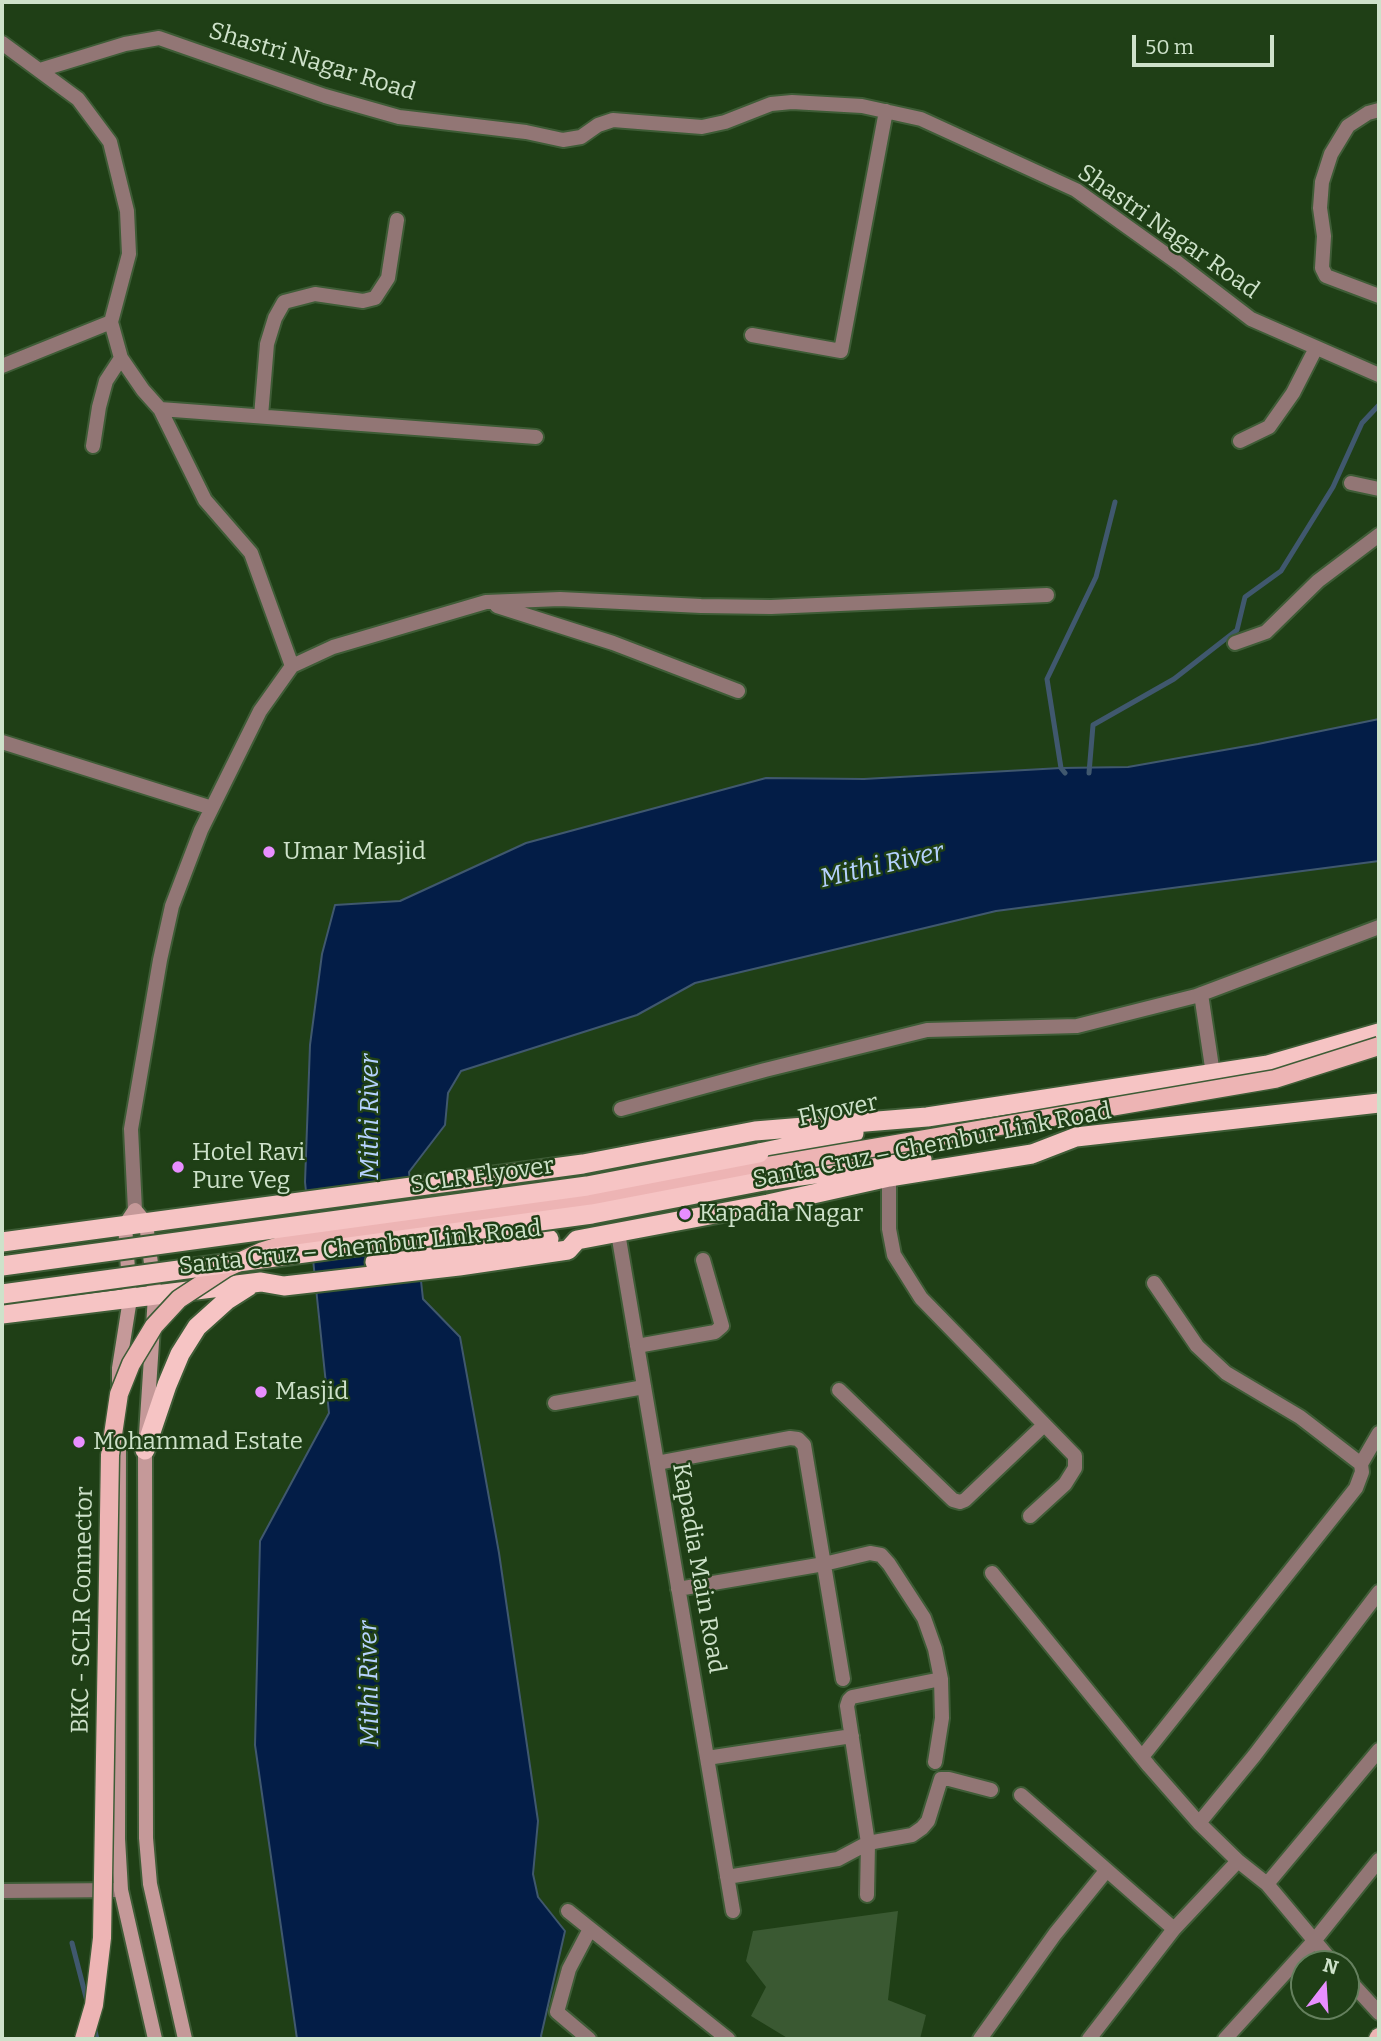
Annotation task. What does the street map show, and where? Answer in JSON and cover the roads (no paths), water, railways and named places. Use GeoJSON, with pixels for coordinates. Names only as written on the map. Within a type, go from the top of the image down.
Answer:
{"type":"FeatureCollection","features":[{"type":"Feature","properties":{"kind":"highway","name":"Santa Cruz – Chembur Link Road"},"geometry":{"type":"LineString","coordinates":[[2,1242],[136,1219],[290,1203],[564,1166],[755,1131],[927,1117],[1213,1074],[1268,1065],[1379,1033]]}},
{"type":"Feature","properties":{"kind":"highway"},"geometry":{"type":"LineString","coordinates":[[1268,1065],[1379,1056]]}},
{"type":"Feature","properties":{"kind":"highway"},"geometry":{"type":"LineString","coordinates":[[1277,1115],[1379,1093]]}},
{"type":"Feature","properties":{"kind":"highway","name":"Santa Cruz – Chembur Link Road"},"geometry":{"type":"LineString","coordinates":[[2,1314],[283,1280],[443,1268],[568,1250],[577,1240],[768,1204],[889,1177],[1032,1154],[1076,1137],[1379,1103]]}},
{"type":"Feature","properties":{"kind":"highway","name":"Flyover"},"geometry":{"type":"LineString","coordinates":[[759,1153],[927,1117]]}},
{"type":"Feature","properties":{"kind":"highway"},"geometry":{"type":"LineString","coordinates":[[2,1294],[592,1214],[764,1181],[1076,1137]]}},
{"type":"Feature","properties":{"kind":"highway","name":"SCLR Flyover"},"geometry":{"type":"LineString","coordinates":[[2,1266],[587,1186],[759,1153]]}},
{"type":"Feature","properties":{"kind":"highway"},"geometry":{"type":"LineString","coordinates":[[283,1280],[564,1237],[577,1240],[564,1166]]}},
{"type":"Feature","properties":{"kind":"highway"},"geometry":{"type":"LineString","coordinates":[[145,1450],[176,1364],[197,1327],[227,1300],[257,1283]]}},
{"type":"Feature","properties":{"kind":"main road","name":"BKC - SCLR Connector"},"geometry":{"type":"LineString","coordinates":[[84,2039],[94,2005],[102,1938],[110,1455],[119,1394],[131,1364],[154,1326],[179,1298],[226,1268],[263,1251],[302,1239],[590,1200],[761,1167],[1275,1079],[1379,1046]]}},
{"type":"Feature","properties":{"kind":"main road"},"geometry":{"type":"LineString","coordinates":[[136,1219],[155,1296],[145,1450],[146,1838],[150,1884],[186,2039]]}},
{"type":"Feature","properties":{"kind":"main road"},"geometry":{"type":"LineString","coordinates":[[136,1219],[130,1299],[119,1368],[118,1839],[121,1890],[155,2039]]}},
{"type":"Feature","properties":{"kind":"main road"},"geometry":{"type":"LineString","coordinates":[[118,1592],[145,1591]]}},
{"type":"Feature","properties":{"kind":"street","name":"Shastri Nagar Road"},"geometry":{"type":"LineString","coordinates":[[40,70],[125,44],[159,38],[325,96],[399,117],[526,132],[563,140],[581,137],[598,125],[613,120],[702,127],[725,122],[771,104],[792,102],[862,106],[886,111],[920,119],[1076,190],[1251,319],[1379,375]]}},
{"type":"Feature","properties":{"kind":"street"},"geometry":{"type":"LineString","coordinates":[[2,44],[78,99],[110,142],[127,211],[129,254],[111,322],[121,358],[160,409],[205,500],[251,553],[292,666]]}},
{"type":"Feature","properties":{"kind":"street"},"geometry":{"type":"LineString","coordinates":[[1379,110],[1368,113],[1348,126],[1342,135],[1331,155],[1322,182],[1320,208],[1324,236],[1322,268],[1326,276],[1379,296]]}},
{"type":"Feature","properties":{"kind":"street"},"geometry":{"type":"LineString","coordinates":[[752,335],[841,351],[886,111]]}},
{"type":"Feature","properties":{"kind":"street"},"geometry":{"type":"LineString","coordinates":[[261,416],[267,344],[275,318],[284,302],[315,294],[363,301],[375,298],[388,278],[397,220]]}},
{"type":"Feature","properties":{"kind":"street"},"geometry":{"type":"LineString","coordinates":[[2,366],[111,322]]}},
{"type":"Feature","properties":{"kind":"street"},"geometry":{"type":"LineString","coordinates":[[1240,441],[1269,428],[1293,393],[1316,348]]}},
{"type":"Feature","properties":{"kind":"street"},"geometry":{"type":"LineString","coordinates":[[93,446],[106,381],[121,358]]}},
{"type":"Feature","properties":{"kind":"street"},"geometry":{"type":"LineString","coordinates":[[160,409],[536,437]]}},
{"type":"Feature","properties":{"kind":"street"},"geometry":{"type":"LineString","coordinates":[[1351,483],[1379,489]]}},
{"type":"Feature","properties":{"kind":"street"},"geometry":{"type":"LineString","coordinates":[[1235,643],[1266,632],[1318,582],[1379,535]]}},
{"type":"Feature","properties":{"kind":"street"},"geometry":{"type":"LineString","coordinates":[[136,1219],[131,1129],[172,906],[212,808],[260,711],[292,666],[333,647],[486,602],[560,599],[771,607],[1047,595]]}},
{"type":"Feature","properties":{"kind":"street"},"geometry":{"type":"LineString","coordinates":[[486,602],[613,643],[738,691]]}},
{"type":"Feature","properties":{"kind":"street"},"geometry":{"type":"LineString","coordinates":[[2,742],[212,808]]}},
{"type":"Feature","properties":{"kind":"street"},"geometry":{"type":"LineString","coordinates":[[621,1109],[927,1030],[1077,1026],[1201,994],[1379,927]]}},
{"type":"Feature","properties":{"kind":"street"},"geometry":{"type":"LineString","coordinates":[[1201,994],[1213,1074]]}},
{"type":"Feature","properties":{"kind":"street"},"geometry":{"type":"LineString","coordinates":[[889,1177],[889,1229],[894,1255],[920,1298],[1074,1456],[1075,1468],[1065,1484],[1030,1516]]}},
{"type":"Feature","properties":{"kind":"street","name":"Kapadia Main Road"},"geometry":{"type":"LineString","coordinates":[[618,1233],[733,1911]]}},
{"type":"Feature","properties":{"kind":"street"},"geometry":{"type":"LineString","coordinates":[[637,1346],[715,1332],[722,1326],[703,1260]]}},
{"type":"Feature","properties":{"kind":"street"},"geometry":{"type":"LineString","coordinates":[[1154,1283],[1197,1346],[1226,1373],[1300,1417],[1361,1464]]}},
{"type":"Feature","properties":{"kind":"street"},"geometry":{"type":"LineString","coordinates":[[555,1403],[644,1387]]}},
{"type":"Feature","properties":{"kind":"street"},"geometry":{"type":"LineString","coordinates":[[839,1390],[953,1500],[960,1503],[1044,1425]]}},
{"type":"Feature","properties":{"kind":"street"},"geometry":{"type":"LineString","coordinates":[[1142,1757],[1356,1488],[1362,1472],[1361,1464],[1379,1433]]}},
{"type":"Feature","properties":{"kind":"street"},"geometry":{"type":"LineString","coordinates":[[657,1463],[790,1438],[799,1439],[804,1445],[844,1679]]}},
{"type":"Feature","properties":{"kind":"street"},"geometry":{"type":"LineString","coordinates":[[678,1589],[824,1564],[870,1553],[881,1555],[923,1618],[935,1649],[942,1679],[942,1718],[935,1762]]}},
{"type":"Feature","properties":{"kind":"street"},"geometry":{"type":"LineString","coordinates":[[992,1573],[1199,1823],[1238,1861],[1267,1884],[1322,1950]]}},
{"type":"Feature","properties":{"kind":"street"},"geometry":{"type":"LineString","coordinates":[[1199,1823],[1254,1756],[1379,1592]]}},
{"type":"Feature","properties":{"kind":"street"},"geometry":{"type":"LineString","coordinates":[[867,1895],[868,1843],[847,1706],[849,1700],[852,1697],[942,1679]]}},
{"type":"Feature","properties":{"kind":"street"},"geometry":{"type":"LineString","coordinates":[[707,1759],[852,1736]]}},
{"type":"Feature","properties":{"kind":"street"},"geometry":{"type":"LineString","coordinates":[[1267,1884],[1379,1750]]}},
{"type":"Feature","properties":{"kind":"street"},"geometry":{"type":"LineString","coordinates":[[727,1877],[838,1859],[868,1843],[912,1835],[928,1821],[941,1779],[991,1790]]}},
{"type":"Feature","properties":{"kind":"street"},"geometry":{"type":"LineString","coordinates":[[1021,1795],[1174,1929]]}},
{"type":"Feature","properties":{"kind":"street"},"geometry":{"type":"LineString","coordinates":[[1225,2039],[1314,1941],[1379,1860]]}},
{"type":"Feature","properties":{"kind":"street"},"geometry":{"type":"LineString","coordinates":[[1089,2039],[1174,1929],[1238,1861]]}},
{"type":"Feature","properties":{"kind":"street"},"geometry":{"type":"LineString","coordinates":[[980,2039],[1055,1934],[1106,1871]]}},
{"type":"Feature","properties":{"kind":"street"},"geometry":{"type":"LineString","coordinates":[[2,1891],[121,1890]]}},
{"type":"Feature","properties":{"kind":"street"},"geometry":{"type":"LineString","coordinates":[[568,1911],[728,2039]]}},
{"type":"Feature","properties":{"kind":"street"},"geometry":{"type":"LineString","coordinates":[[589,2039],[557,2012],[569,1969],[590,1929]]}},
{"type":"Feature","properties":{"kind":"street"},"geometry":{"type":"LineString","coordinates":[[1360,1992],[1379,2013]]}},
{"type":"Feature","properties":{"kind":"water","name":"Mithi River"},"geometry":{"type":"Polygon","coordinates":[[[1379,719],[1379,861],[996,911],[695,983],[637,1015],[461,1071],[448,1093],[445,1125],[409,1172],[423,1299],[460,1337],[499,1553],[538,1821],[533,1874],[538,1897],[565,1931],[542,2039],[297,2039],[255,1745],[260,1541],[329,1413],[305,1182],[310,1045],[322,954],[335,905],[400,901],[526,843],[766,778],[864,779],[1128,767],[1379,719]]]}},
{"type":"Feature","properties":{"kind":"waterway"},"geometry":{"type":"LineString","coordinates":[[1089,773],[1093,725],[1174,679],[1237,630],[1245,597],[1281,571],[1333,487],[1362,423],[1379,405]]}},
{"type":"Feature","properties":{"kind":"waterway"},"geometry":{"type":"LineString","coordinates":[[1065,773],[1061,768],[1047,679],[1096,577],[1115,502]]}},
{"type":"Feature","properties":{"kind":"waterway"},"geometry":{"type":"LineString","coordinates":[[72,1943],[87,2001]]}},
{"type":"Feature","properties":{"kind":"waterway"},"geometry":{"type":"LineString","coordinates":[[94,2027],[97,2039]]}},
{"type":"Feature","properties":{"kind":"place","name":"Umar Masjid"},"geometry":{"type":"Point","coordinates":[269,852]}},
{"type":"Feature","properties":{"kind":"place","name":"Hotel Ravi Pure Veg"},"geometry":{"type":"Point","coordinates":[178,1167]}},
{"type":"Feature","properties":{"kind":"place","name":"Kapadia Nagar"},"geometry":{"type":"Point","coordinates":[685,1214]}},
{"type":"Feature","properties":{"kind":"place","name":"Masjid"},"geometry":{"type":"Point","coordinates":[261,1392]}},
{"type":"Feature","properties":{"kind":"place","name":"Mohammad Estate"},"geometry":{"type":"Point","coordinates":[79,1442]}}]}
